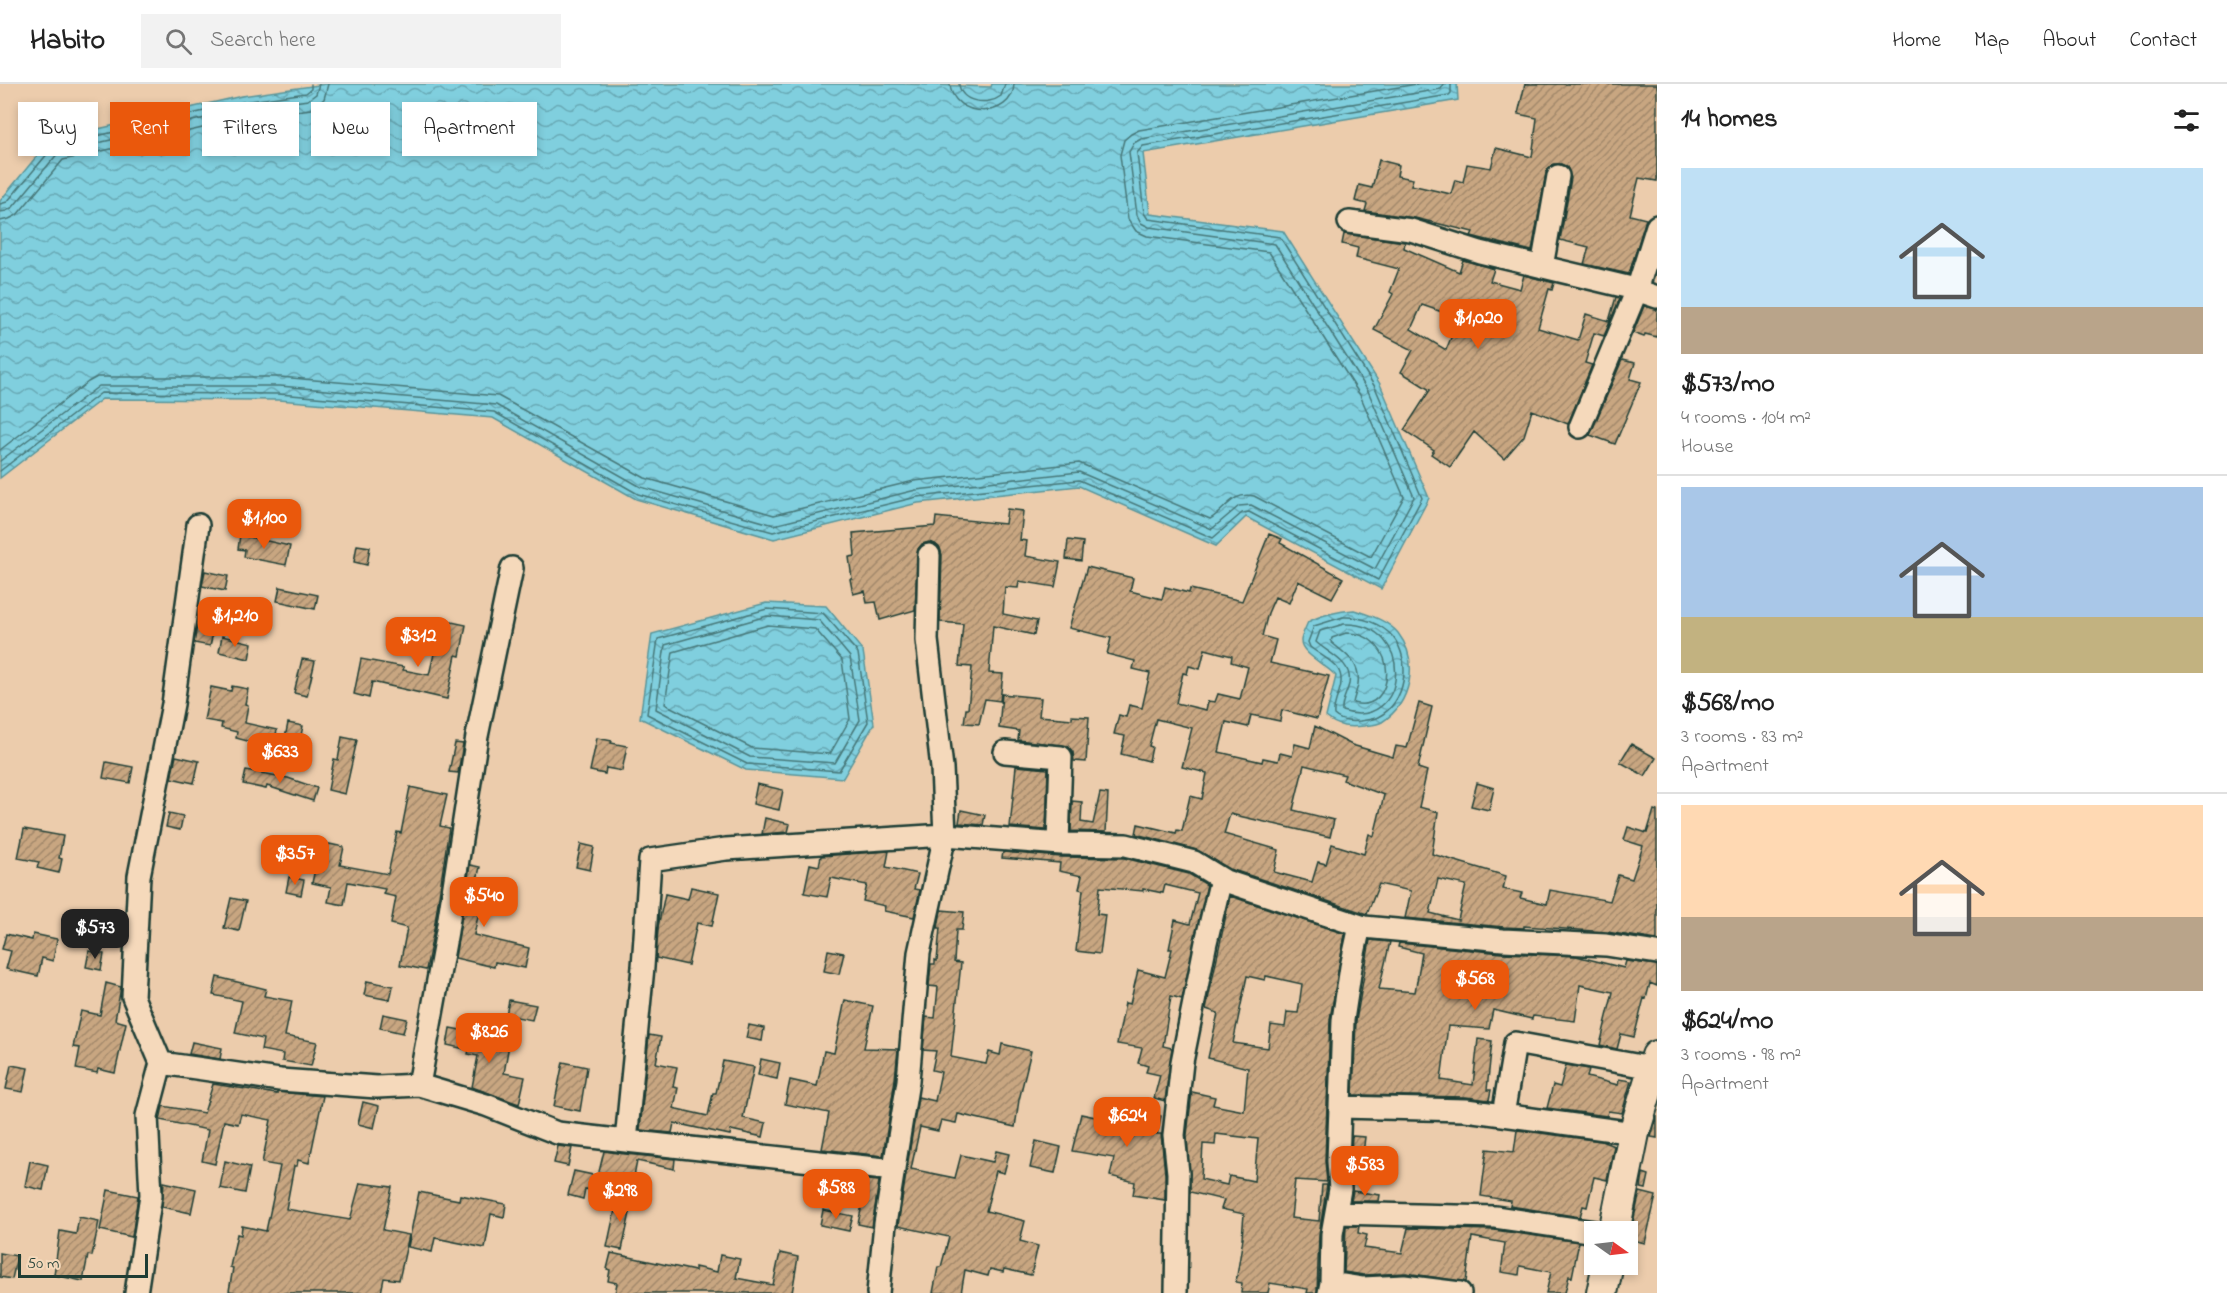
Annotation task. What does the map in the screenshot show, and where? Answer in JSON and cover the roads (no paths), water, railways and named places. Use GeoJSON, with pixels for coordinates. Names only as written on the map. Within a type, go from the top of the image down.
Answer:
{"type":"FeatureCollection","features":[{"type":"Feature","properties":{"kind":"street"},"geometry":{"type":"LineString","coordinates":[[1542,267],[1558,176]]}},
{"type":"Feature","properties":{"kind":"street"},"geometry":{"type":"LineString","coordinates":[[1349,222],[1411,230],[1480,252],[1647,294]]}},
{"type":"Feature","properties":{"kind":"street"},"geometry":{"type":"LineString","coordinates":[[1580,427],[1647,294],[1657,226]]}},
{"type":"Feature","properties":{"kind":"street"},"geometry":{"type":"LineString","coordinates":[[136,1293],[152,1195],[147,1116],[161,1063],[133,997],[139,876],[173,704],[198,525]]}},
{"type":"Feature","properties":{"kind":"street"},"geometry":{"type":"LineString","coordinates":[[878,1293],[885,1224],[908,1081],[918,953],[945,835],[942,768],[927,640],[929,555]]}},
{"type":"Feature","properties":{"kind":"street"},"geometry":{"type":"LineString","coordinates":[[419,1085],[447,931],[477,736],[512,568]]}},
{"type":"Feature","properties":{"kind":"street"},"geometry":{"type":"LineString","coordinates":[[1005,752],[1061,757],[1058,843]]}},
{"type":"Feature","properties":{"kind":"street"},"geometry":{"type":"LineString","coordinates":[[626,1141],[643,967],[650,860],[726,849],[945,835],[1126,845],[1194,862],[1221,879],[1360,926],[1503,940],[1606,945],[1657,953]]}},
{"type":"Feature","properties":{"kind":"street"},"geometry":{"type":"LineString","coordinates":[[1176,1293],[1178,1173],[1174,1135],[1182,1062],[1221,879]]}},
{"type":"Feature","properties":{"kind":"street"},"geometry":{"type":"LineString","coordinates":[[1360,926],[1343,1020],[1338,1161],[1340,1189],[1332,1234],[1330,1288],[1404,1286],[1460,1293]]}},
{"type":"Feature","properties":{"kind":"street"},"geometry":{"type":"LineString","coordinates":[[1503,1115],[1515,1043],[1655,1062],[1634,1133],[1616,1221]]}},
{"type":"Feature","properties":{"kind":"street"},"geometry":{"type":"LineString","coordinates":[[161,1063],[280,1080],[377,1088],[419,1085],[486,1105],[557,1133],[894,1170]]}},
{"type":"Feature","properties":{"kind":"street"},"geometry":{"type":"LineString","coordinates":[[1340,1107],[1466,1110],[1634,1133]]}},
{"type":"Feature","properties":{"kind":"street"},"geometry":{"type":"LineString","coordinates":[[1337,1213],[1495,1217],[1584,1230]]}},
{"type":"Feature","properties":{"kind":"street"},"geometry":{"type":"LineString","coordinates":[[1602,1293],[1606,1275]]}},
{"type":"Feature","properties":{"kind":"water"},"geometry":{"type":"Polygon","coordinates":[[[326,84],[903,84],[991,87],[992,84],[1457,84],[1458,100],[1143,153],[1150,214],[1283,231],[1380,384],[1429,498],[1381,589],[1246,517],[1216,546],[1079,486],[918,503],[774,539],[636,499],[493,418],[279,400],[102,399],[0,478],[0,201],[37,156],[98,156],[98,129],[110,126],[110,156],[190,156],[190,108],[202,105],[202,156],[299,156],[299,102],[216,102],[326,84]]]}},
{"type":"Feature","properties":{"kind":"water"},"geometry":{"type":"Polygon","coordinates":[[[766,603],[826,606],[863,651],[874,724],[843,778],[746,770],[640,718],[652,634],[766,603]]]}},
{"type":"Feature","properties":{"kind":"water"},"geometry":{"type":"Polygon","coordinates":[[[1354,610],[1372,616],[1394,628],[1405,644],[1410,669],[1406,693],[1392,714],[1378,724],[1353,727],[1339,725],[1326,717],[1336,676],[1305,651],[1301,641],[1308,622],[1318,617],[1354,610]]]}}]}
